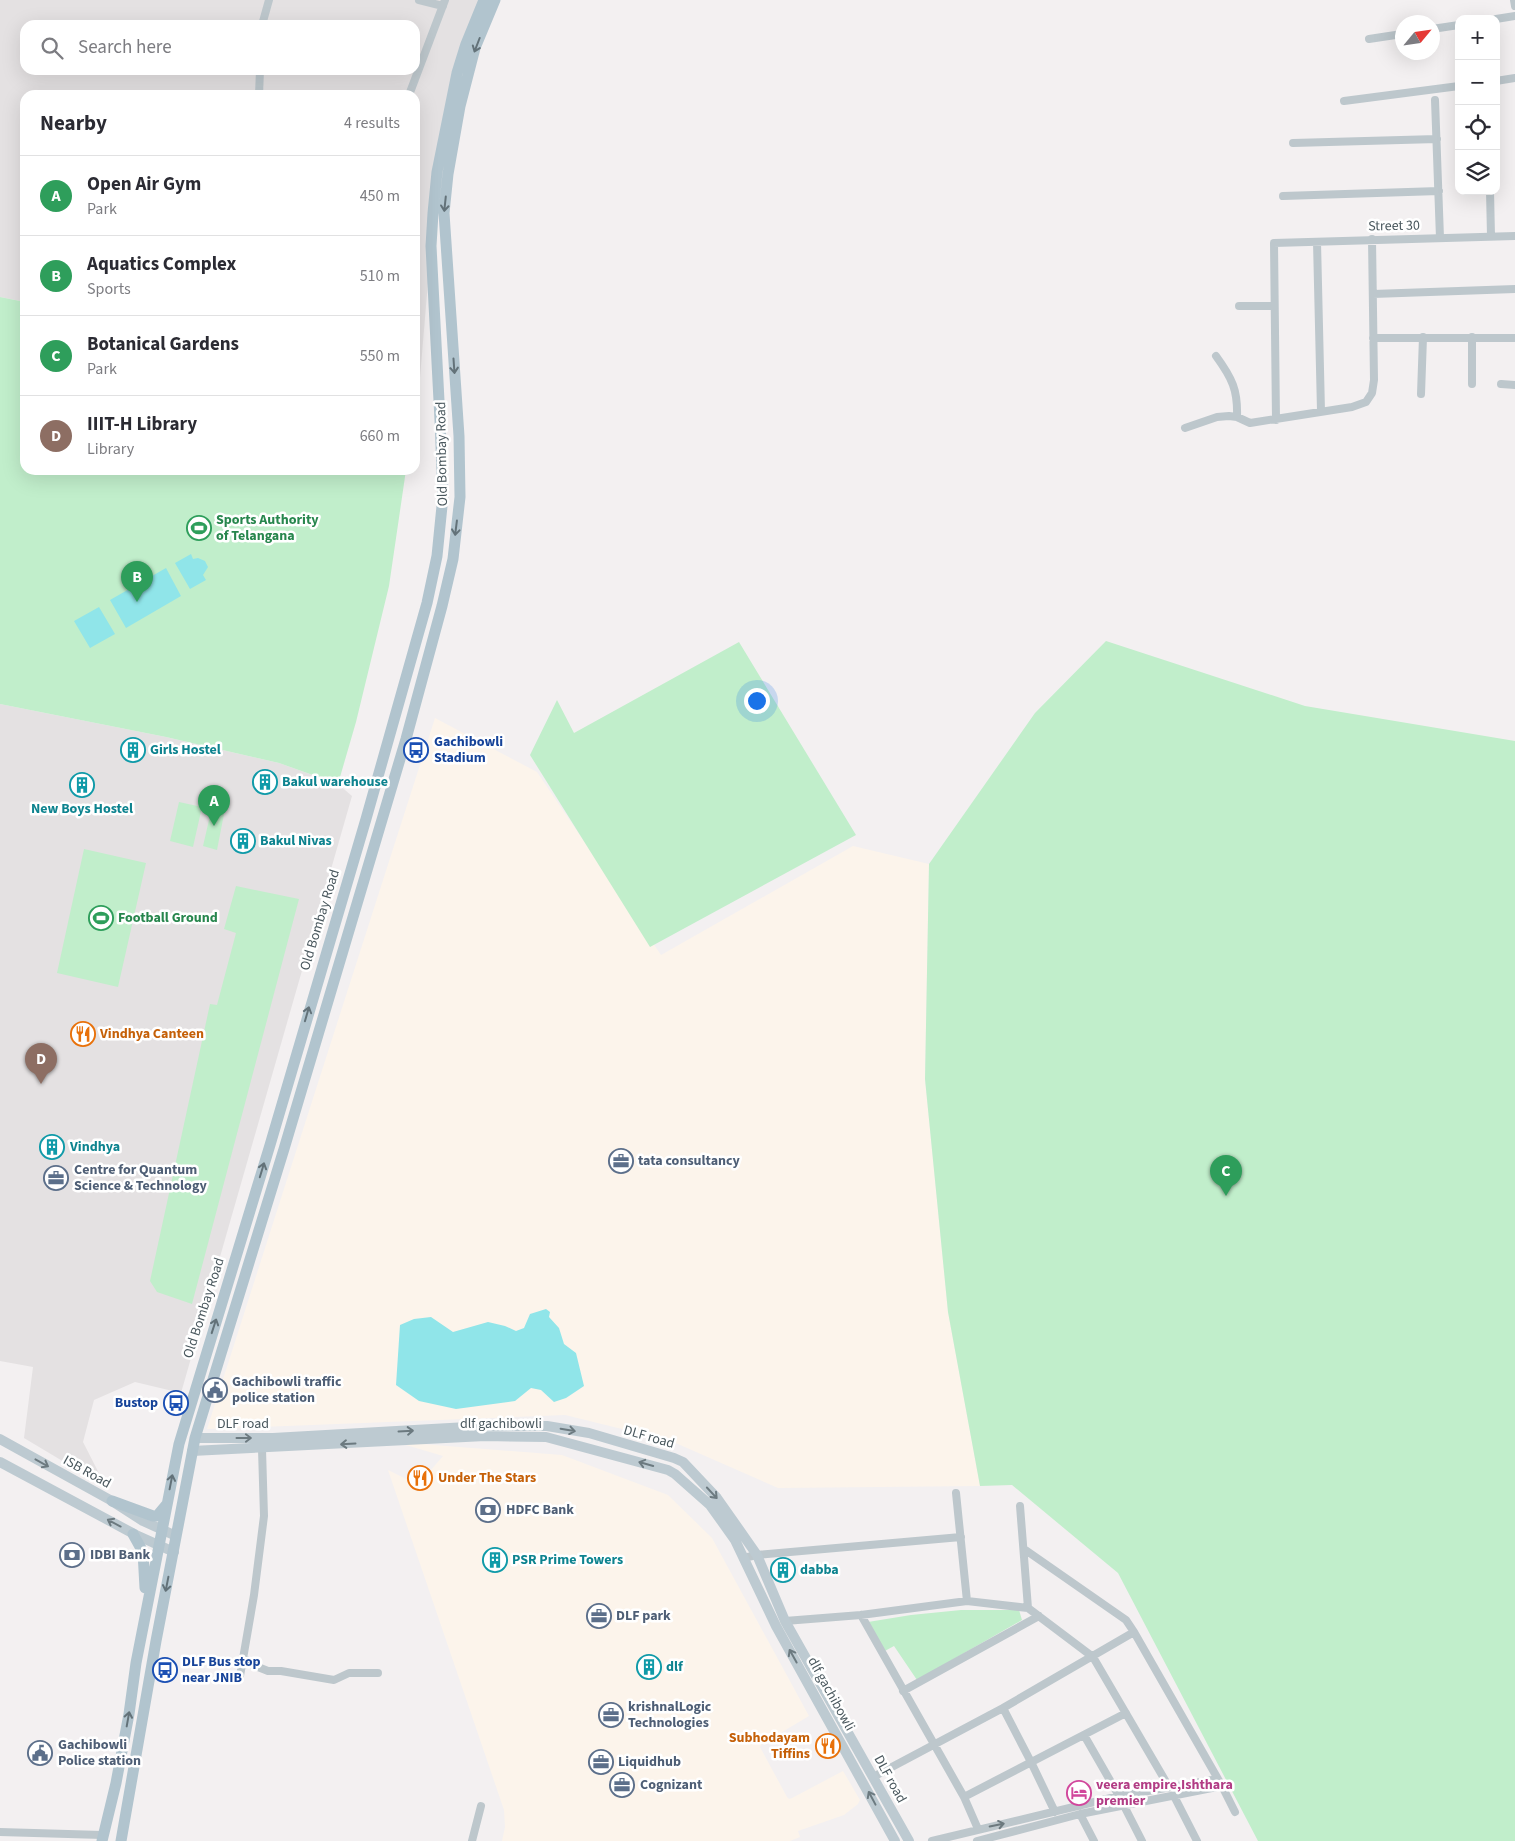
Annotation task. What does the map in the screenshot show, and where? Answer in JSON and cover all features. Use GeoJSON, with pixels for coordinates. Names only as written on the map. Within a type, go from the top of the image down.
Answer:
{"type":"FeatureCollection","features":[{"type":"Feature","properties":{"kind":"main road","name":"Old Bombay Road"},"geometry":{"type":"LineString","coordinates":[[102,1838],[129,1714],[136,1663],[178,1447],[381,767],[427,602],[437,556],[443,496],[430,246],[439,164],[457,73],[466,44],[484,0]]}},
{"type":"Feature","properties":{"kind":"main road","name":"Old Bombay Road"},"geometry":{"type":"LineString","coordinates":[[121,1841],[195,1438],[284,1149],[396,772],[440,615],[452,559],[460,497],[459,436],[444,213],[448,174],[460,106],[475,48],[496,0]]}},
{"type":"Feature","properties":{"kind":"main road"},"geometry":{"type":"LineString","coordinates":[[381,767],[396,772]]}},
{"type":"Feature","properties":{"kind":"main road","name":"DLF road"},"geometry":{"type":"LineString","coordinates":[[195,1438],[273,1438],[485,1426],[547,1426],[589,1433],[683,1462],[717,1498],[757,1555],[785,1621],[909,1841]]}},
{"type":"Feature","properties":{"kind":"main road","name":"dlf gachibowli"},"geometry":{"type":"LineString","coordinates":[[192,1451],[262,1449],[485,1436],[546,1437],[668,1470],[710,1505],[735,1540],[776,1626],[895,1841]]}},
{"type":"Feature","properties":{"kind":"main road","name":"ISB Road"},"geometry":{"type":"LineString","coordinates":[[0,1439],[161,1530],[176,1536]]}},
{"type":"Feature","properties":{"kind":"main road"},"geometry":{"type":"LineString","coordinates":[[668,1470],[674,1458]]}},
{"type":"Feature","properties":{"kind":"main road"},"geometry":{"type":"LineString","coordinates":[[0,1462],[133,1534],[174,1552]]}},
{"type":"Feature","properties":{"kind":"main road"},"geometry":{"type":"LineString","coordinates":[[112,1501],[154,1516],[157,1516],[167,1504]]}},
{"type":"Feature","properties":{"kind":"main road"},"geometry":{"type":"LineString","coordinates":[[133,1534],[143,1552],[146,1610]]}},
{"type":"Feature","properties":{"kind":"main road"},"geometry":{"type":"LineString","coordinates":[[111,1801],[127,1805]]}},
{"type":"Feature","properties":{"kind":"street"},"geometry":{"type":"LineString","coordinates":[[263,20],[269,0]]}},
{"type":"Feature","properties":{"kind":"street"},"geometry":{"type":"LineString","coordinates":[[419,0],[444,3],[420,66]]}},
{"type":"Feature","properties":{"kind":"street"},"geometry":{"type":"LineString","coordinates":[[1514,0],[1515,6]]}},
{"type":"Feature","properties":{"kind":"street"},"geometry":{"type":"LineString","coordinates":[[1500,18],[1515,16]]}},
{"type":"Feature","properties":{"kind":"street"},"geometry":{"type":"LineString","coordinates":[[1440,28],[1455,26]]}},
{"type":"Feature","properties":{"kind":"street"},"geometry":{"type":"LineString","coordinates":[[1369,39],[1395,35]]}},
{"type":"Feature","properties":{"kind":"street"},"geometry":{"type":"LineString","coordinates":[[259,90],[260,75]]}},
{"type":"Feature","properties":{"kind":"street"},"geometry":{"type":"LineString","coordinates":[[411,90],[417,75]]}},
{"type":"Feature","properties":{"kind":"street"},"geometry":{"type":"LineString","coordinates":[[1500,80],[1515,78]]}},
{"type":"Feature","properties":{"kind":"street"},"geometry":{"type":"LineString","coordinates":[[1344,101],[1455,87]]}},
{"type":"Feature","properties":{"kind":"street"},"geometry":{"type":"LineString","coordinates":[[1435,100],[1440,238]]}},
{"type":"Feature","properties":{"kind":"street"},"geometry":{"type":"LineString","coordinates":[[1293,143],[1437,138]]}},
{"type":"Feature","properties":{"kind":"street"},"geometry":{"type":"LineString","coordinates":[[1283,196],[1439,191]]}},
{"type":"Feature","properties":{"kind":"street"},"geometry":{"type":"LineString","coordinates":[[1490,195],[1491,236]]}},
{"type":"Feature","properties":{"kind":"street","name":"Street 30"},"geometry":{"type":"LineString","coordinates":[[1274,306],[1274,243],[1515,236]]}},
{"type":"Feature","properties":{"kind":"street"},"geometry":{"type":"LineString","coordinates":[[1185,428],[1217,417],[1237,417],[1250,423],[1352,407],[1366,402],[1372,392],[1374,380],[1372,239]]}},
{"type":"Feature","properties":{"kind":"street"},"geometry":{"type":"LineString","coordinates":[[1317,242],[1321,411]]}},
{"type":"Feature","properties":{"kind":"street"},"geometry":{"type":"LineString","coordinates":[[1373,294],[1515,289]]}},
{"type":"Feature","properties":{"kind":"street"},"geometry":{"type":"LineString","coordinates":[[1238,306],[1274,306],[1276,420]]}},
{"type":"Feature","properties":{"kind":"street"},"geometry":{"type":"LineString","coordinates":[[1421,394],[1423,337]]}},
{"type":"Feature","properties":{"kind":"street"},"geometry":{"type":"LineString","coordinates":[[1472,337],[1472,384]]}},
{"type":"Feature","properties":{"kind":"street"},"geometry":{"type":"LineString","coordinates":[[1373,338],[1515,338]]}},
{"type":"Feature","properties":{"kind":"street"},"geometry":{"type":"LineString","coordinates":[[1216,356],[1233,383],[1238,402],[1237,417]]}},
{"type":"Feature","properties":{"kind":"street"},"geometry":{"type":"LineString","coordinates":[[1501,384],[1515,385]]}},
{"type":"Feature","properties":{"kind":"street"},"geometry":{"type":"LineString","coordinates":[[240,1676],[254,1595],[264,1516],[262,1449]]}},
{"type":"Feature","properties":{"kind":"street"},"geometry":{"type":"LineString","coordinates":[[956,1493],[967,1601]]}},
{"type":"Feature","properties":{"kind":"street"},"geometry":{"type":"LineString","coordinates":[[1020,1506],[1028,1608]]}},
{"type":"Feature","properties":{"kind":"street"},"geometry":{"type":"LineString","coordinates":[[744,1558],[757,1555],[960,1537]]}},
{"type":"Feature","properties":{"kind":"street"},"geometry":{"type":"LineString","coordinates":[[1024,1549],[1126,1620],[1222,1786],[1235,1812]]}},
{"type":"Feature","properties":{"kind":"street"},"geometry":{"type":"LineString","coordinates":[[785,1621],[860,1615],[967,1601],[1028,1608],[1093,1657],[1169,1787]]}},
{"type":"Feature","properties":{"kind":"street"},"geometry":{"type":"LineString","coordinates":[[860,1615],[964,1797],[978,1829]]}},
{"type":"Feature","properties":{"kind":"street"},"geometry":{"type":"LineString","coordinates":[[903,1691],[1039,1616]]}},
{"type":"Feature","properties":{"kind":"street"},"geometry":{"type":"LineString","coordinates":[[873,1777],[1003,1708],[1134,1632]]}},
{"type":"Feature","properties":{"kind":"street"},"geometry":{"type":"LineString","coordinates":[[244,1658],[253,1665],[268,1672],[282,1671],[334,1680],[349,1674],[378,1673]]}},
{"type":"Feature","properties":{"kind":"street"},"geometry":{"type":"LineString","coordinates":[[1003,1708],[1032,1762],[1055,1812]]}},
{"type":"Feature","properties":{"kind":"street"},"geometry":{"type":"LineString","coordinates":[[964,1797],[1126,1713]]}},
{"type":"Feature","properties":{"kind":"street"},"geometry":{"type":"LineString","coordinates":[[1084,1735],[1142,1841]]}},
{"type":"Feature","properties":{"kind":"street"},"geometry":{"type":"LineString","coordinates":[[932,1841],[1119,1796],[1218,1779]]}},
{"type":"Feature","properties":{"kind":"street"},"geometry":{"type":"LineString","coordinates":[[978,1841],[1080,1814],[1222,1786]]}},
{"type":"Feature","properties":{"kind":"street"},"geometry":{"type":"LineString","coordinates":[[1174,1796],[1197,1841]]}},
{"type":"Feature","properties":{"kind":"street"},"geometry":{"type":"LineString","coordinates":[[472,1841],[481,1806]]}},
{"type":"Feature","properties":{"kind":"street"},"geometry":{"type":"LineString","coordinates":[[1080,1814],[1094,1841]]}},
{"type":"Feature","properties":{"kind":"street"},"geometry":{"type":"LineString","coordinates":[[4,1835],[102,1838]]}},
{"type":"Feature","properties":{"kind":"shaded area"},"geometry":{"type":"Polygon","coordinates":[[[0,0],[484,0],[431,246],[420,378],[420,90],[20,90],[20,301],[0,297],[0,0]]]}},
{"type":"Feature","properties":{"kind":"shaded area"},"geometry":{"type":"Polygon","coordinates":[[[0,704],[166,737],[279,763],[338,784],[352,796],[181,1393],[135,1382],[94,1400],[83,1442],[106,1487],[24,1438],[33,1367],[0,1361],[0,704]]]}},
{"type":"Feature","properties":{"kind":"shaded area"},"geometry":{"type":"Polygon","coordinates":[[[435,718],[537,772],[661,955],[853,846],[929,864],[925,1079],[948,1312],[980,1486],[778,1488],[671,1441],[565,1415],[207,1429],[435,718]]]}},
{"type":"Feature","properties":{"kind":"shaded area"},"geometry":{"type":"Polygon","coordinates":[[[396,1442],[562,1455],[668,1495],[712,1538],[809,1716],[760,1747],[787,1797],[789,1799],[792,1798],[843,1771],[860,1800],[858,1804],[844,1815],[798,1831],[800,1837],[790,1841],[502,1841],[505,1827],[504,1810],[388,1470],[418,1485],[443,1456],[396,1442]]]}},
{"type":"Feature","properties":{"kind":"green space","name":"Sports Authority of Telangana"},"geometry":{"type":"Polygon","coordinates":[[[0,297],[20,301],[20,475],[405,475],[389,586],[356,722],[338,784],[279,763],[166,737],[0,704],[0,297]]]}},
{"type":"Feature","properties":{"kind":"green space"},"geometry":{"type":"Polygon","coordinates":[[[1106,641],[1305,706],[1515,741],[1515,1841],[1258,1841],[1118,1573],[1012,1485],[980,1486],[948,1312],[925,1079],[929,864],[1035,713],[1106,641]]]}},
{"type":"Feature","properties":{"kind":"green space"},"geometry":{"type":"Polygon","coordinates":[[[739,642],[856,835],[650,947],[530,755],[557,700],[574,733],[739,642]]]}},
{"type":"Feature","properties":{"kind":"green space"},"geometry":{"type":"Polygon","coordinates":[[[179,802],[202,807],[193,847],[170,841],[179,802]]]}},
{"type":"Feature","properties":{"kind":"green space"},"geometry":{"type":"Polygon","coordinates":[[[212,807],[224,814],[217,850],[203,846],[212,807]]]}},
{"type":"Feature","properties":{"kind":"green space","name":"Football Ground"},"geometry":{"type":"Polygon","coordinates":[[[84,849],[146,863],[118,987],[57,973],[84,849]]]}},
{"type":"Feature","properties":{"kind":"green space"},"geometry":{"type":"Polygon","coordinates":[[[236,886],[299,899],[192,1304],[157,1292],[150,1281],[210,1004],[217,1005],[236,933],[224,929],[236,886]]]}},
{"type":"Feature","properties":{"kind":"green space"},"geometry":{"type":"Polygon","coordinates":[[[961,1610],[1019,1610],[1022,1620],[917,1680],[894,1646],[883,1652],[868,1622],[911,1615],[961,1610]]]}},
{"type":"Feature","properties":{"kind":"water"},"geometry":{"type":"Polygon","coordinates":[[[191,554],[193,559],[198,558],[205,561],[208,567],[203,575],[206,580],[190,589],[175,563],[191,554]]]}},
{"type":"Feature","properties":{"kind":"water"},"geometry":{"type":"Polygon","coordinates":[[[166,568],[181,596],[126,628],[110,600],[166,568]]]}},
{"type":"Feature","properties":{"kind":"water"},"geometry":{"type":"Polygon","coordinates":[[[99,607],[115,634],[90,648],[74,621],[99,607]]]}},
{"type":"Feature","properties":{"kind":"water"},"geometry":{"type":"Polygon","coordinates":[[[546,1309],[550,1312],[549,1317],[559,1328],[564,1344],[576,1353],[584,1386],[566,1398],[554,1402],[541,1390],[531,1388],[515,1401],[456,1409],[419,1401],[396,1385],[400,1325],[414,1319],[431,1317],[453,1332],[488,1322],[516,1331],[524,1328],[530,1314],[546,1309]]]}},
{"type":"Feature","properties":{"kind":"place","name":"Sports Authority of Telangana"},"geometry":{"type":"Point","coordinates":[199,528]}},
{"type":"Feature","properties":{"kind":"place","name":"Aquatics Complex"},"geometry":{"type":"Point","coordinates":[137,602]}},
{"type":"Feature","properties":{"kind":"place","name":"Girls Hostel"},"geometry":{"type":"Point","coordinates":[133,750]}},
{"type":"Feature","properties":{"kind":"place","name":"Gachibowli Stadium"},"geometry":{"type":"Point","coordinates":[416,750]}},
{"type":"Feature","properties":{"kind":"place","name":"Bakul warehouse"},"geometry":{"type":"Point","coordinates":[265,782]}},
{"type":"Feature","properties":{"kind":"place","name":"New Boys Hostel"},"geometry":{"type":"Point","coordinates":[82,785]}},
{"type":"Feature","properties":{"kind":"place","name":"Open Air Gym"},"geometry":{"type":"Point","coordinates":[214,826]}},
{"type":"Feature","properties":{"kind":"place","name":"Bakul Nivas"},"geometry":{"type":"Point","coordinates":[243,841]}},
{"type":"Feature","properties":{"kind":"place","name":"Football Ground"},"geometry":{"type":"Point","coordinates":[101,918]}},
{"type":"Feature","properties":{"kind":"place","name":"Vindhya Canteen"},"geometry":{"type":"Point","coordinates":[83,1034]}},
{"type":"Feature","properties":{"kind":"place","name":"IIIT-H Library"},"geometry":{"type":"Point","coordinates":[41,1084]}},
{"type":"Feature","properties":{"kind":"place","name":"Vindhya"},"geometry":{"type":"Point","coordinates":[52,1147]}},
{"type":"Feature","properties":{"kind":"place","name":"tata consultancy"},"geometry":{"type":"Point","coordinates":[621,1161]}},
{"type":"Feature","properties":{"kind":"place","name":"Centre for Quantum Science & Technology"},"geometry":{"type":"Point","coordinates":[56,1178]}},
{"type":"Feature","properties":{"kind":"place","name":"Botanical Gardens"},"geometry":{"type":"Point","coordinates":[1226,1196]}},
{"type":"Feature","properties":{"kind":"place","name":"Gachibowli traffic police station"},"geometry":{"type":"Point","coordinates":[215,1390]}},
{"type":"Feature","properties":{"kind":"place","name":"Bustop"},"geometry":{"type":"Point","coordinates":[176,1403]}},
{"type":"Feature","properties":{"kind":"place","name":"Under The Stars"},"geometry":{"type":"Point","coordinates":[420,1478]}},
{"type":"Feature","properties":{"kind":"place","name":"HDFC Bank"},"geometry":{"type":"Point","coordinates":[488,1510]}},
{"type":"Feature","properties":{"kind":"place","name":"IDBI Bank"},"geometry":{"type":"Point","coordinates":[72,1555]}},
{"type":"Feature","properties":{"kind":"place","name":"PSR Prime Towers"},"geometry":{"type":"Point","coordinates":[495,1560]}},
{"type":"Feature","properties":{"kind":"place","name":"dabba"},"geometry":{"type":"Point","coordinates":[783,1570]}},
{"type":"Feature","properties":{"kind":"place","name":"DLF park"},"geometry":{"type":"Point","coordinates":[599,1616]}},
{"type":"Feature","properties":{"kind":"place","name":"dlf"},"geometry":{"type":"Point","coordinates":[649,1667]}},
{"type":"Feature","properties":{"kind":"place","name":"DLF Bus stop near JNIB"},"geometry":{"type":"Point","coordinates":[165,1670]}},
{"type":"Feature","properties":{"kind":"place","name":"krishnalLogic Technologies"},"geometry":{"type":"Point","coordinates":[611,1715]}},
{"type":"Feature","properties":{"kind":"place","name":"Subhodayam Tiffins"},"geometry":{"type":"Point","coordinates":[828,1746]}},
{"type":"Feature","properties":{"kind":"place","name":"Gachibowli Police station"},"geometry":{"type":"Point","coordinates":[40,1753]}},
{"type":"Feature","properties":{"kind":"place","name":"Liquidhub"},"geometry":{"type":"Point","coordinates":[601,1762]}},
{"type":"Feature","properties":{"kind":"place","name":"Cognizant"},"geometry":{"type":"Point","coordinates":[622,1785]}},
{"type":"Feature","properties":{"kind":"place","name":"veera empire,Ishthara premier"},"geometry":{"type":"Point","coordinates":[1079,1793]}}]}
